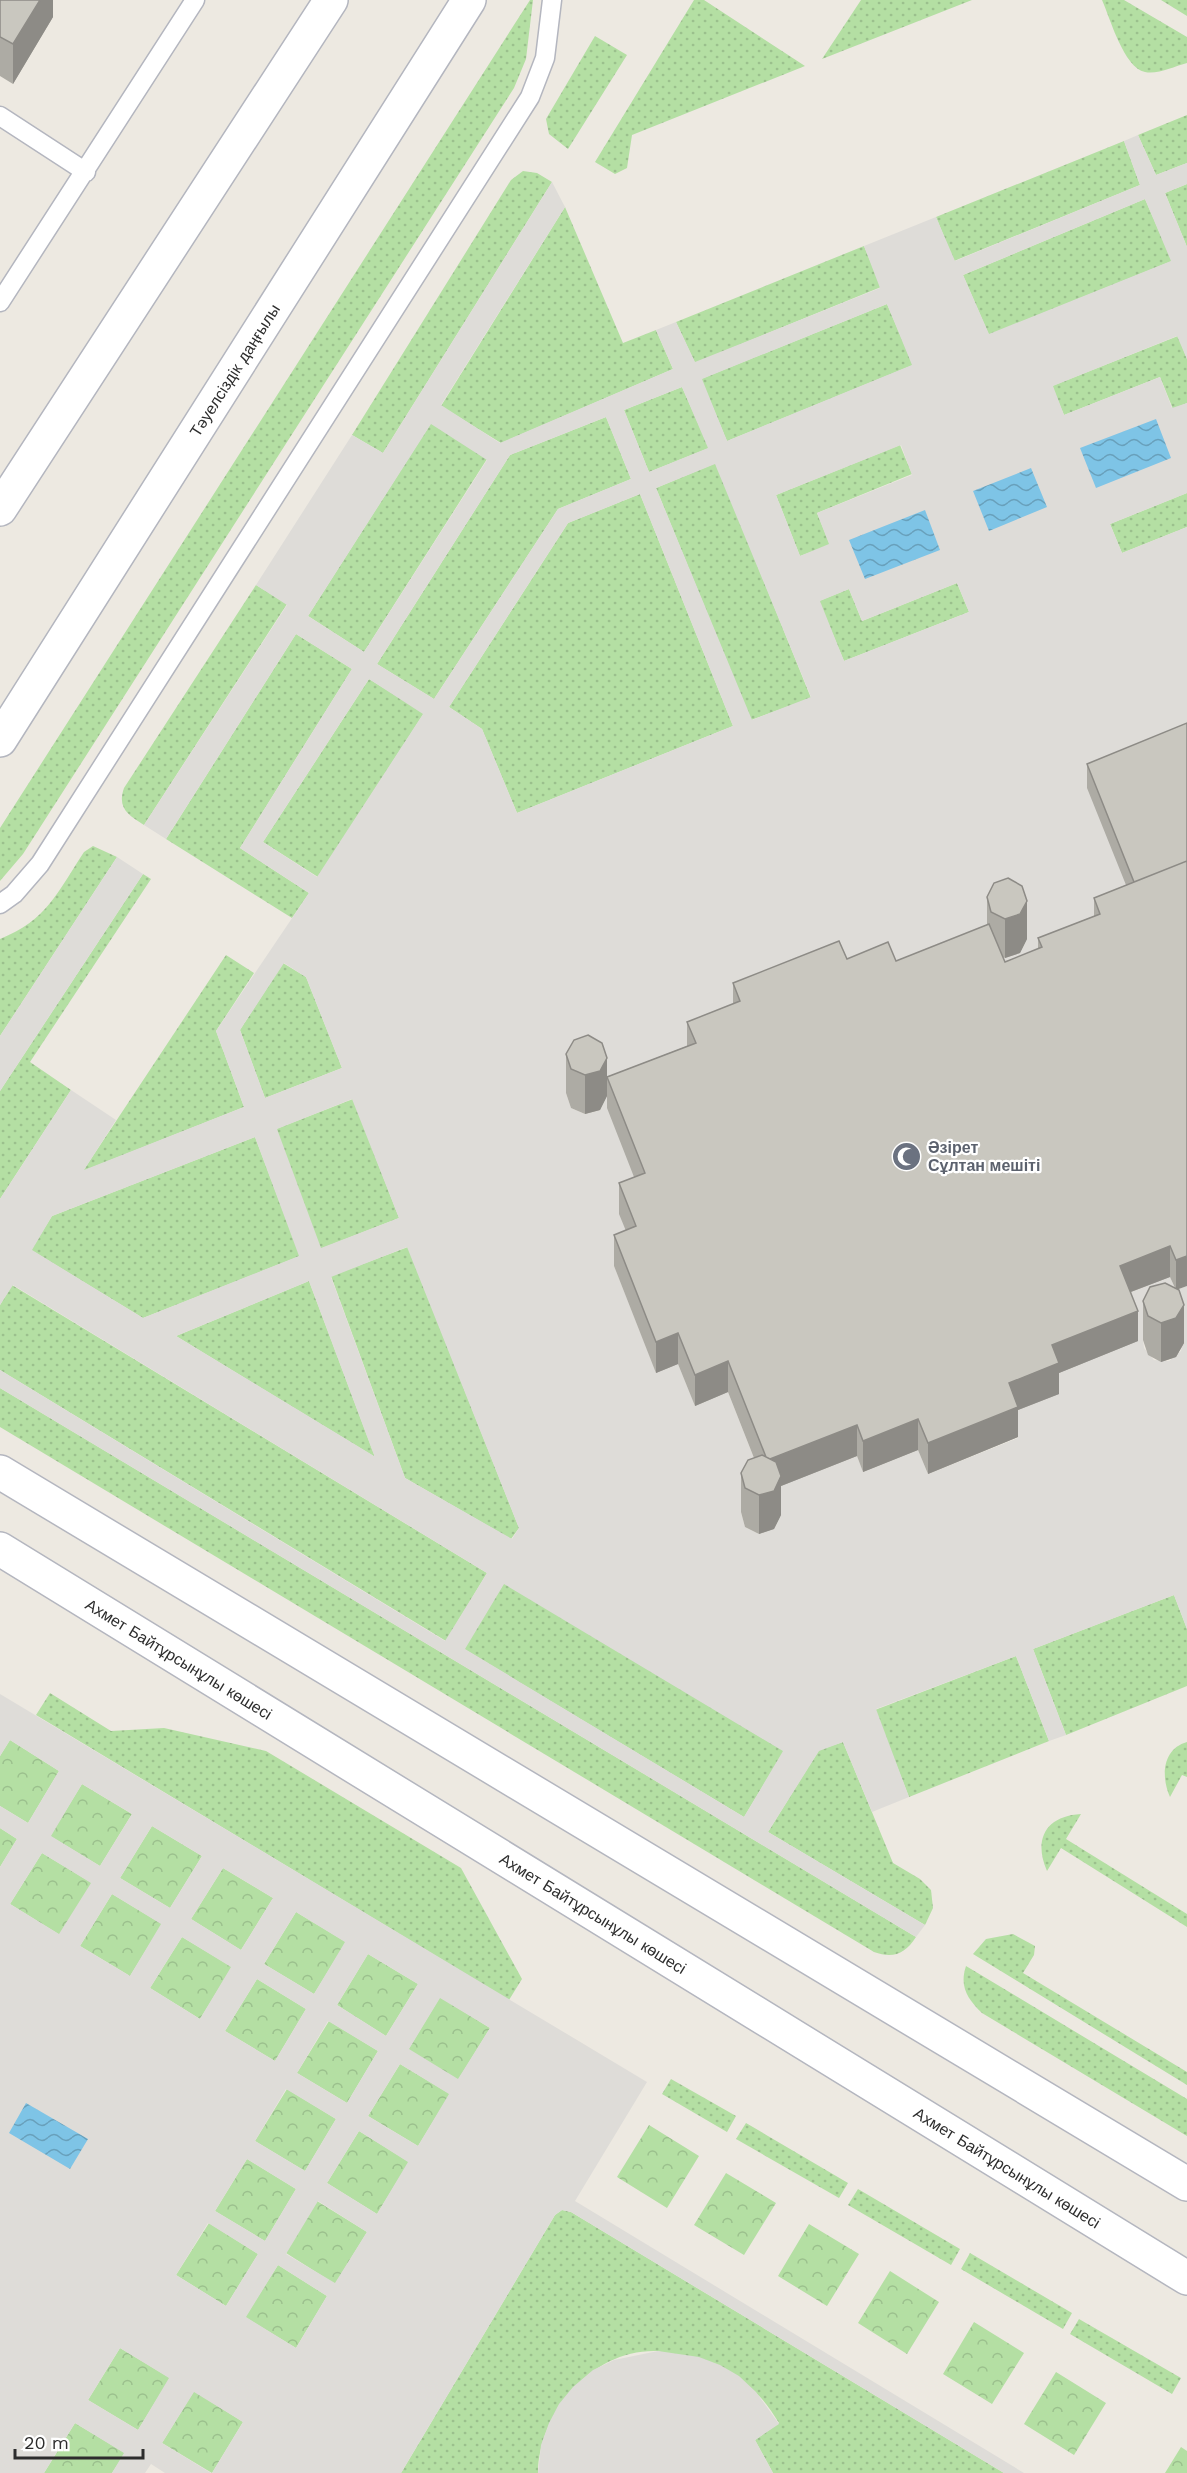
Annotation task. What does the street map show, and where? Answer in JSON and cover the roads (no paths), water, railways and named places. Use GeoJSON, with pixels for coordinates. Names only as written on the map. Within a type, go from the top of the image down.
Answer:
{"type":"FeatureCollection","features":[{"type":"Feature","properties":{"kind":"street"},"geometry":{"type":"LineString","coordinates":[[0,509],[331,0]]}},
{"type":"Feature","properties":{"kind":"street","name":"Тәуелсіздік даңғылы"},"geometry":{"type":"LineString","coordinates":[[0,740],[469,0]]}},
{"type":"Feature","properties":{"kind":"street"},"geometry":{"type":"LineString","coordinates":[[0,1472],[1187,2184]]}},
{"type":"Feature","properties":{"kind":"street","name":"Ахмет Байтұрсынұлы көшесі"},"geometry":{"type":"LineString","coordinates":[[0,1549],[1187,2278]]}},
{"type":"Feature","properties":{"kind":"lane"},"geometry":{"type":"LineString","coordinates":[[0,302],[195,0]]}},
{"type":"Feature","properties":{"kind":"lane"},"geometry":{"type":"LineString","coordinates":[[0,904],[14,894],[40,864],[530,97],[545,58],[552,0]]}},
{"type":"Feature","properties":{"kind":"lane"},"geometry":{"type":"LineString","coordinates":[[0,116],[86,172]]}},
{"type":"Feature","properties":{"kind":"water"},"geometry":{"type":"Polygon","coordinates":[[[1156,419],[1171,458],[1096,488],[1080,448],[1156,419]]]}},
{"type":"Feature","properties":{"kind":"water"},"geometry":{"type":"Polygon","coordinates":[[[1031,468],[1047,507],[989,531],[973,491],[1031,468]]]}},
{"type":"Feature","properties":{"kind":"water"},"geometry":{"type":"Polygon","coordinates":[[[925,510],[940,550],[865,579],[849,540],[925,510]]]}},
{"type":"Feature","properties":{"kind":"water"},"geometry":{"type":"Polygon","coordinates":[[[26,2103],[88,2139],[70,2169],[9,2133],[26,2103]]]}},
{"type":"Feature","properties":{"kind":"place","name":"Әзірет Сұлтан мешіті"},"geometry":{"type":"Point","coordinates":[907,1156]}}]}
